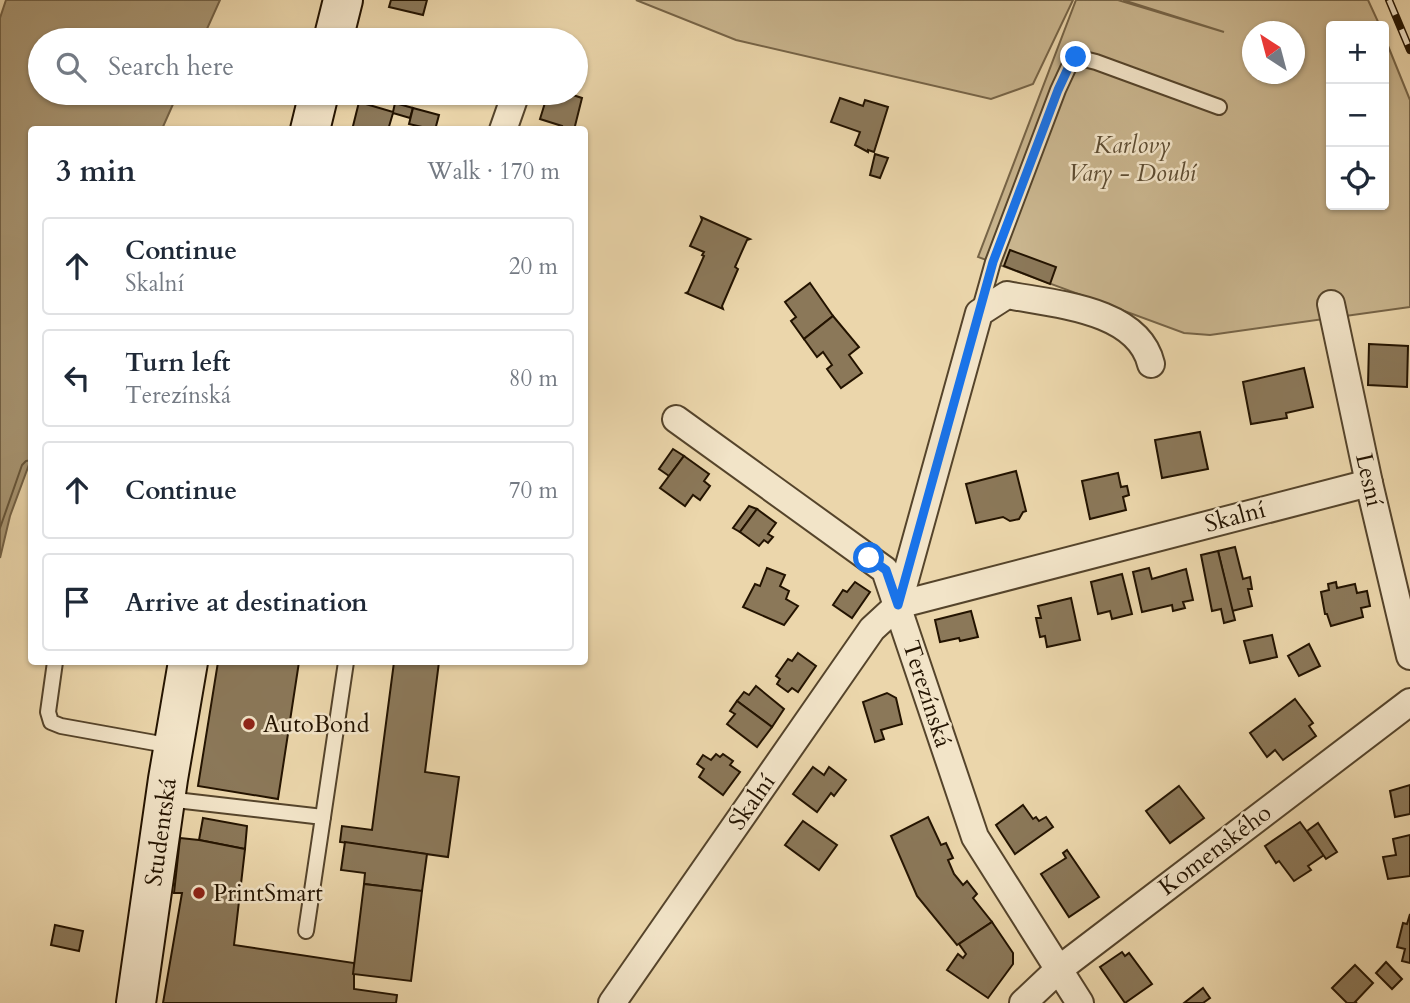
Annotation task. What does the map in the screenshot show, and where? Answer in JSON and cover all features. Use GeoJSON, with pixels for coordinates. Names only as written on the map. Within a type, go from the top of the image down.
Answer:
{"type":"FeatureCollection","features":[{"type":"Feature","properties":{"kind":"street"},"geometry":{"type":"LineString","coordinates":[[336,28],[344,0]]}},
{"type":"Feature","properties":{"kind":"street"},"geometry":{"type":"LineString","coordinates":[[311,126],[317,105]]}},
{"type":"Feature","properties":{"kind":"street"},"geometry":{"type":"LineString","coordinates":[[504,126],[512,105]]}},
{"type":"Feature","properties":{"kind":"street"},"geometry":{"type":"LineString","coordinates":[[898,605],[979,313],[1007,295],[1076,308],[1113,320],[1138,337],[1148,350],[1152,364]]}},
{"type":"Feature","properties":{"kind":"street","name":"Lesní"},"geometry":{"type":"LineString","coordinates":[[1331,304],[1369,483],[1410,656]]}},
{"type":"Feature","properties":{"kind":"street"},"geometry":{"type":"LineString","coordinates":[[676,419],[886,570],[898,605]]}},
{"type":"Feature","properties":{"kind":"street","name":"Skalní"},"geometry":{"type":"LineString","coordinates":[[612,1003],[872,629],[898,605],[1369,483]]}},
{"type":"Feature","properties":{"kind":"street","name":"Terezínská"},"geometry":{"type":"LineString","coordinates":[[898,605],[975,837],[1080,1003]]}},
{"type":"Feature","properties":{"kind":"street","name":"Studentská"},"geometry":{"type":"LineString","coordinates":[[136,1003],[188,665]]}},
{"type":"Feature","properties":{"kind":"street","name":"Komenského"},"geometry":{"type":"LineString","coordinates":[[1023,1003],[1058,970],[1410,702]]}},
{"type":"Feature","properties":{"kind":"lane"},"geometry":{"type":"LineString","coordinates":[[979,313],[993,262],[1058,90],[1076,57],[1219,107]]}},
{"type":"Feature","properties":{"kind":"lane"},"geometry":{"type":"LineString","coordinates":[[55,665],[48,712],[51,722],[174,746]]}},
{"type":"Feature","properties":{"kind":"lane"},"geometry":{"type":"LineString","coordinates":[[306,932],[346,665]]}},
{"type":"Feature","properties":{"kind":"lane"},"geometry":{"type":"LineString","coordinates":[[165,799],[323,817]]}},
{"type":"Feature","properties":{"kind":"green space"},"geometry":{"type":"Polygon","coordinates":[[[636,0],[1073,0],[1033,84],[991,99],[736,40],[636,0]]]}},
{"type":"Feature","properties":{"kind":"green space","name":"Karlovy Vary - Doubí"},"geometry":{"type":"Polygon","coordinates":[[[1076,0],[1118,0],[1224,32],[1123,0],[1368,0],[1378,21],[1326,21],[1326,210],[1389,210],[1389,48],[1410,100],[1410,307],[1210,335],[1184,333],[978,257],[1076,0]]]}},
{"type":"Feature","properties":{"kind":"water"},"geometry":{"type":"Polygon","coordinates":[[[6,0],[220,0],[207,28],[28,28],[28,105],[173,105],[163,126],[28,126],[28,467],[10,516],[0,558],[0,18],[6,0]]]}},
{"type":"Feature","properties":{"kind":"building"},"geometry":{"type":"Polygon","coordinates":[[[391,0],[427,0],[423,15],[389,7],[391,0]]]}},
{"type":"Feature","properties":{"kind":"building"},"geometry":{"type":"Polygon","coordinates":[[[840,98],[863,106],[865,100],[888,107],[874,152],[855,145],[860,132],[831,122],[840,98]]]}},
{"type":"Feature","properties":{"kind":"building"},"geometry":{"type":"Polygon","coordinates":[[[358,105],[369,105],[393,112],[395,105],[413,108],[410,118],[393,113],[389,126],[353,126],[358,105]]]}},
{"type":"Feature","properties":{"kind":"building"},"geometry":{"type":"Polygon","coordinates":[[[544,105],[580,105],[575,126],[562,126],[540,119],[544,105]]]}},
{"type":"Feature","properties":{"kind":"building"},"geometry":{"type":"Polygon","coordinates":[[[413,108],[439,115],[436,126],[409,124],[413,108]]]}},
{"type":"Feature","properties":{"kind":"building"},"geometry":{"type":"Polygon","coordinates":[[[875,154],[888,158],[880,178],[870,175],[875,154]]]}},
{"type":"Feature","properties":{"kind":"building"},"geometry":{"type":"Polygon","coordinates":[[[701,217],[750,239],[747,240],[735,267],[738,269],[723,309],[686,293],[704,256],[704,252],[690,246],[701,217]]]}},
{"type":"Feature","properties":{"kind":"building"},"geometry":{"type":"Polygon","coordinates":[[[1010,250],[1056,267],[1050,284],[1004,266],[1010,250]]]}},
{"type":"Feature","properties":{"kind":"building"},"geometry":{"type":"Polygon","coordinates":[[[810,283],[833,316],[804,339],[791,321],[796,317],[785,302],[810,283]]]}},
{"type":"Feature","properties":{"kind":"building"},"geometry":{"type":"Polygon","coordinates":[[[833,316],[859,347],[849,355],[862,373],[841,388],[827,369],[832,365],[823,352],[817,357],[804,339],[833,316]]]}},
{"type":"Feature","properties":{"kind":"building"},"geometry":{"type":"Polygon","coordinates":[[[1369,344],[1408,346],[1407,387],[1368,385],[1369,344]]]}},
{"type":"Feature","properties":{"kind":"building"},"geometry":{"type":"Polygon","coordinates":[[[1304,368],[1313,407],[1286,413],[1287,418],[1251,424],[1243,382],[1304,368]]]}},
{"type":"Feature","properties":{"kind":"building"},"geometry":{"type":"Polygon","coordinates":[[[1200,432],[1208,469],[1162,478],[1155,440],[1200,432]]]}},
{"type":"Feature","properties":{"kind":"building"},"geometry":{"type":"Polygon","coordinates":[[[673,449],[684,456],[669,476],[659,469],[673,449]]]}},
{"type":"Feature","properties":{"kind":"building"},"geometry":{"type":"Polygon","coordinates":[[[684,456],[709,474],[704,481],[710,486],[700,500],[693,495],[685,506],[660,488],[684,456]]]}},
{"type":"Feature","properties":{"kind":"building"},"geometry":{"type":"Polygon","coordinates":[[[1016,471],[1026,511],[1019,519],[1010,521],[1003,517],[976,523],[966,484],[1016,471]]]}},
{"type":"Feature","properties":{"kind":"building"},"geometry":{"type":"Polygon","coordinates":[[[1118,473],[1121,487],[1127,486],[1129,495],[1123,497],[1126,510],[1090,519],[1082,481],[1118,473]]]}},
{"type":"Feature","properties":{"kind":"building"},"geometry":{"type":"Polygon","coordinates":[[[749,506],[757,509],[740,532],[733,528],[749,506]]]}},
{"type":"Feature","properties":{"kind":"building"},"geometry":{"type":"Polygon","coordinates":[[[757,509],[776,523],[768,534],[773,537],[768,543],[764,540],[759,546],[740,532],[757,509]]]}},
{"type":"Feature","properties":{"kind":"building"},"geometry":{"type":"Polygon","coordinates":[[[1235,547],[1243,579],[1250,577],[1252,589],[1248,589],[1252,606],[1232,611],[1218,551],[1235,547]]]}},
{"type":"Feature","properties":{"kind":"building"},"geometry":{"type":"Polygon","coordinates":[[[1218,551],[1235,620],[1224,623],[1221,609],[1212,611],[1201,555],[1218,551]]]}},
{"type":"Feature","properties":{"kind":"building"},"geometry":{"type":"Polygon","coordinates":[[[767,568],[785,575],[780,586],[789,591],[786,599],[798,606],[784,625],[743,607],[755,584],[760,586],[767,568]]]}},
{"type":"Feature","properties":{"kind":"building"},"geometry":{"type":"Polygon","coordinates":[[[1149,568],[1152,579],[1186,569],[1193,600],[1183,602],[1185,608],[1173,611],[1172,605],[1142,612],[1133,572],[1149,568]]]}},
{"type":"Feature","properties":{"kind":"building"},"geometry":{"type":"Polygon","coordinates":[[[1122,574],[1132,614],[1112,619],[1110,611],[1098,614],[1091,582],[1122,574]]]}},
{"type":"Feature","properties":{"kind":"building"},"geometry":{"type":"Polygon","coordinates":[[[855,582],[870,592],[852,618],[833,605],[843,590],[847,592],[855,582]]]}},
{"type":"Feature","properties":{"kind":"building"},"geometry":{"type":"Polygon","coordinates":[[[1336,582],[1337,588],[1355,584],[1357,593],[1367,591],[1370,606],[1361,608],[1363,617],[1331,626],[1325,614],[1321,592],[1329,590],[1328,584],[1336,582]]]}},
{"type":"Feature","properties":{"kind":"building"},"geometry":{"type":"Polygon","coordinates":[[[1071,598],[1080,640],[1047,647],[1045,636],[1040,637],[1036,618],[1041,618],[1038,606],[1071,598]]]}},
{"type":"Feature","properties":{"kind":"building"},"geometry":{"type":"Polygon","coordinates":[[[971,611],[978,637],[940,642],[935,620],[971,611]]]}},
{"type":"Feature","properties":{"kind":"building"},"geometry":{"type":"Polygon","coordinates":[[[1272,635],[1277,657],[1250,663],[1244,641],[1272,635]]]}},
{"type":"Feature","properties":{"kind":"building"},"geometry":{"type":"Polygon","coordinates":[[[1309,644],[1320,666],[1299,676],[1288,656],[1309,644]]]}},
{"type":"Feature","properties":{"kind":"building"},"geometry":{"type":"Polygon","coordinates":[[[798,653],[816,666],[798,692],[792,688],[788,692],[777,684],[780,679],[776,676],[788,659],[792,661],[798,653]]]}},
{"type":"Feature","properties":{"kind":"building","name":"AutoBond"},"geometry":{"type":"Polygon","coordinates":[[[218,665],[299,665],[278,799],[198,786],[218,665]]]}},
{"type":"Feature","properties":{"kind":"building"},"geometry":{"type":"Polygon","coordinates":[[[394,665],[439,665],[425,772],[459,777],[448,857],[340,842],[342,826],[372,830],[394,665]]]}},
{"type":"Feature","properties":{"kind":"building"},"geometry":{"type":"Polygon","coordinates":[[[756,686],[784,709],[772,727],[737,701],[744,692],[749,695],[756,686]]]}},
{"type":"Feature","properties":{"kind":"building"},"geometry":{"type":"Polygon","coordinates":[[[887,693],[896,698],[902,724],[881,730],[884,739],[875,742],[863,702],[887,693]]]}},
{"type":"Feature","properties":{"kind":"building"},"geometry":{"type":"Polygon","coordinates":[[[1295,699],[1313,723],[1309,726],[1316,736],[1283,760],[1275,750],[1267,757],[1250,733],[1295,699]]]}},
{"type":"Feature","properties":{"kind":"building"},"geometry":{"type":"Polygon","coordinates":[[[737,701],[772,727],[757,747],[727,724],[735,714],[730,711],[737,701]]]}},
{"type":"Feature","properties":{"kind":"building"},"geometry":{"type":"Polygon","coordinates":[[[716,754],[720,757],[723,754],[733,761],[730,765],[740,772],[723,795],[699,777],[704,769],[697,764],[703,755],[711,760],[716,754]]]}},
{"type":"Feature","properties":{"kind":"building"},"geometry":{"type":"Polygon","coordinates":[[[813,767],[824,775],[829,767],[846,780],[834,796],[831,793],[817,812],[793,794],[813,767]]]}},
{"type":"Feature","properties":{"kind":"building"},"geometry":{"type":"Polygon","coordinates":[[[1410,785],[1410,814],[1395,817],[1390,791],[1410,785]]]}},
{"type":"Feature","properties":{"kind":"building"},"geometry":{"type":"Polygon","coordinates":[[[1179,786],[1204,818],[1170,843],[1146,811],[1179,786]]]}},
{"type":"Feature","properties":{"kind":"building"},"geometry":{"type":"Polygon","coordinates":[[[1023,805],[1033,819],[1036,817],[1039,821],[1046,817],[1053,827],[1015,854],[996,825],[1023,805]]]}},
{"type":"Feature","properties":{"kind":"building"},"geometry":{"type":"Polygon","coordinates":[[[928,817],[941,845],[946,843],[953,858],[948,860],[954,874],[963,885],[967,881],[977,894],[973,898],[992,922],[957,945],[917,896],[891,836],[928,817]]]}},
{"type":"Feature","properties":{"kind":"building"},"geometry":{"type":"Polygon","coordinates":[[[203,818],[247,826],[245,849],[199,840],[203,818]]]}},
{"type":"Feature","properties":{"kind":"building"},"geometry":{"type":"Polygon","coordinates":[[[803,821],[837,845],[819,870],[785,845],[803,821]]]}},
{"type":"Feature","properties":{"kind":"building"},"geometry":{"type":"Polygon","coordinates":[[[1300,822],[1324,855],[1308,866],[1311,870],[1294,881],[1279,861],[1276,863],[1265,846],[1300,822]]]}},
{"type":"Feature","properties":{"kind":"building"},"geometry":{"type":"Polygon","coordinates":[[[1318,823],[1337,852],[1326,859],[1307,831],[1318,823]]]}},
{"type":"Feature","properties":{"kind":"building"},"geometry":{"type":"Polygon","coordinates":[[[1410,835],[1410,876],[1388,879],[1383,857],[1396,855],[1393,839],[1410,835]]]}},
{"type":"Feature","properties":{"kind":"building"},"geometry":{"type":"Polygon","coordinates":[[[180,838],[245,849],[234,945],[354,963],[354,989],[397,995],[396,1003],[163,1003],[182,893],[174,893],[180,838]]]}},
{"type":"Feature","properties":{"kind":"building"},"geometry":{"type":"Polygon","coordinates":[[[345,842],[427,854],[422,891],[364,884],[365,873],[341,870],[345,842]]]}},
{"type":"Feature","properties":{"kind":"building"},"geometry":{"type":"Polygon","coordinates":[[[1067,850],[1099,897],[1069,917],[1041,874],[1066,858],[1063,853],[1067,850]]]}},
{"type":"Feature","properties":{"kind":"building"},"geometry":{"type":"Polygon","coordinates":[[[364,884],[422,891],[411,981],[353,974],[364,884]]]}},
{"type":"Feature","properties":{"kind":"building"},"geometry":{"type":"Polygon","coordinates":[[[1410,914],[1410,963],[1402,961],[1405,949],[1397,947],[1403,923],[1407,924],[1410,914]]]}},
{"type":"Feature","properties":{"kind":"building"},"geometry":{"type":"Polygon","coordinates":[[[992,922],[1013,953],[1013,964],[988,998],[947,970],[958,954],[963,958],[966,954],[959,944],[992,922]]]}},
{"type":"Feature","properties":{"kind":"building"},"geometry":{"type":"Polygon","coordinates":[[[55,925],[83,931],[79,951],[51,945],[55,925]]]}},
{"type":"Feature","properties":{"kind":"building"},"geometry":{"type":"Polygon","coordinates":[[[1122,952],[1125,956],[1129,953],[1152,984],[1125,1003],[1100,967],[1122,952]]]}},
{"type":"Feature","properties":{"kind":"building"},"geometry":{"type":"Polygon","coordinates":[[[1386,962],[1402,979],[1392,989],[1376,973],[1386,962]]]}},
{"type":"Feature","properties":{"kind":"building"},"geometry":{"type":"Polygon","coordinates":[[[1355,965],[1373,983],[1355,1002],[1357,1003],[1347,1003],[1332,988],[1355,965]]]}},
{"type":"Feature","properties":{"kind":"building"},"geometry":{"type":"Polygon","coordinates":[[[1203,988],[1210,998],[1203,1003],[1184,1003],[1203,988]]]}},
{"type":"Feature","properties":{"kind":"railway"},"geometry":{"type":"LineString","coordinates":[[1389,0],[1410,50]]}},
{"type":"Feature","properties":{"kind":"place","name":"AutoBond"},"geometry":{"type":"Point","coordinates":[249,724]}},
{"type":"Feature","properties":{"kind":"place","name":"PrintSmart"},"geometry":{"type":"Point","coordinates":[199,893]}},
{"type":"Feature","properties":{"kind":"route"},"geometry":{"type":"LineString","coordinates":[[869,558],[886,570],[898,605],[993,262],[1058,90],[1076,57]]}}]}
